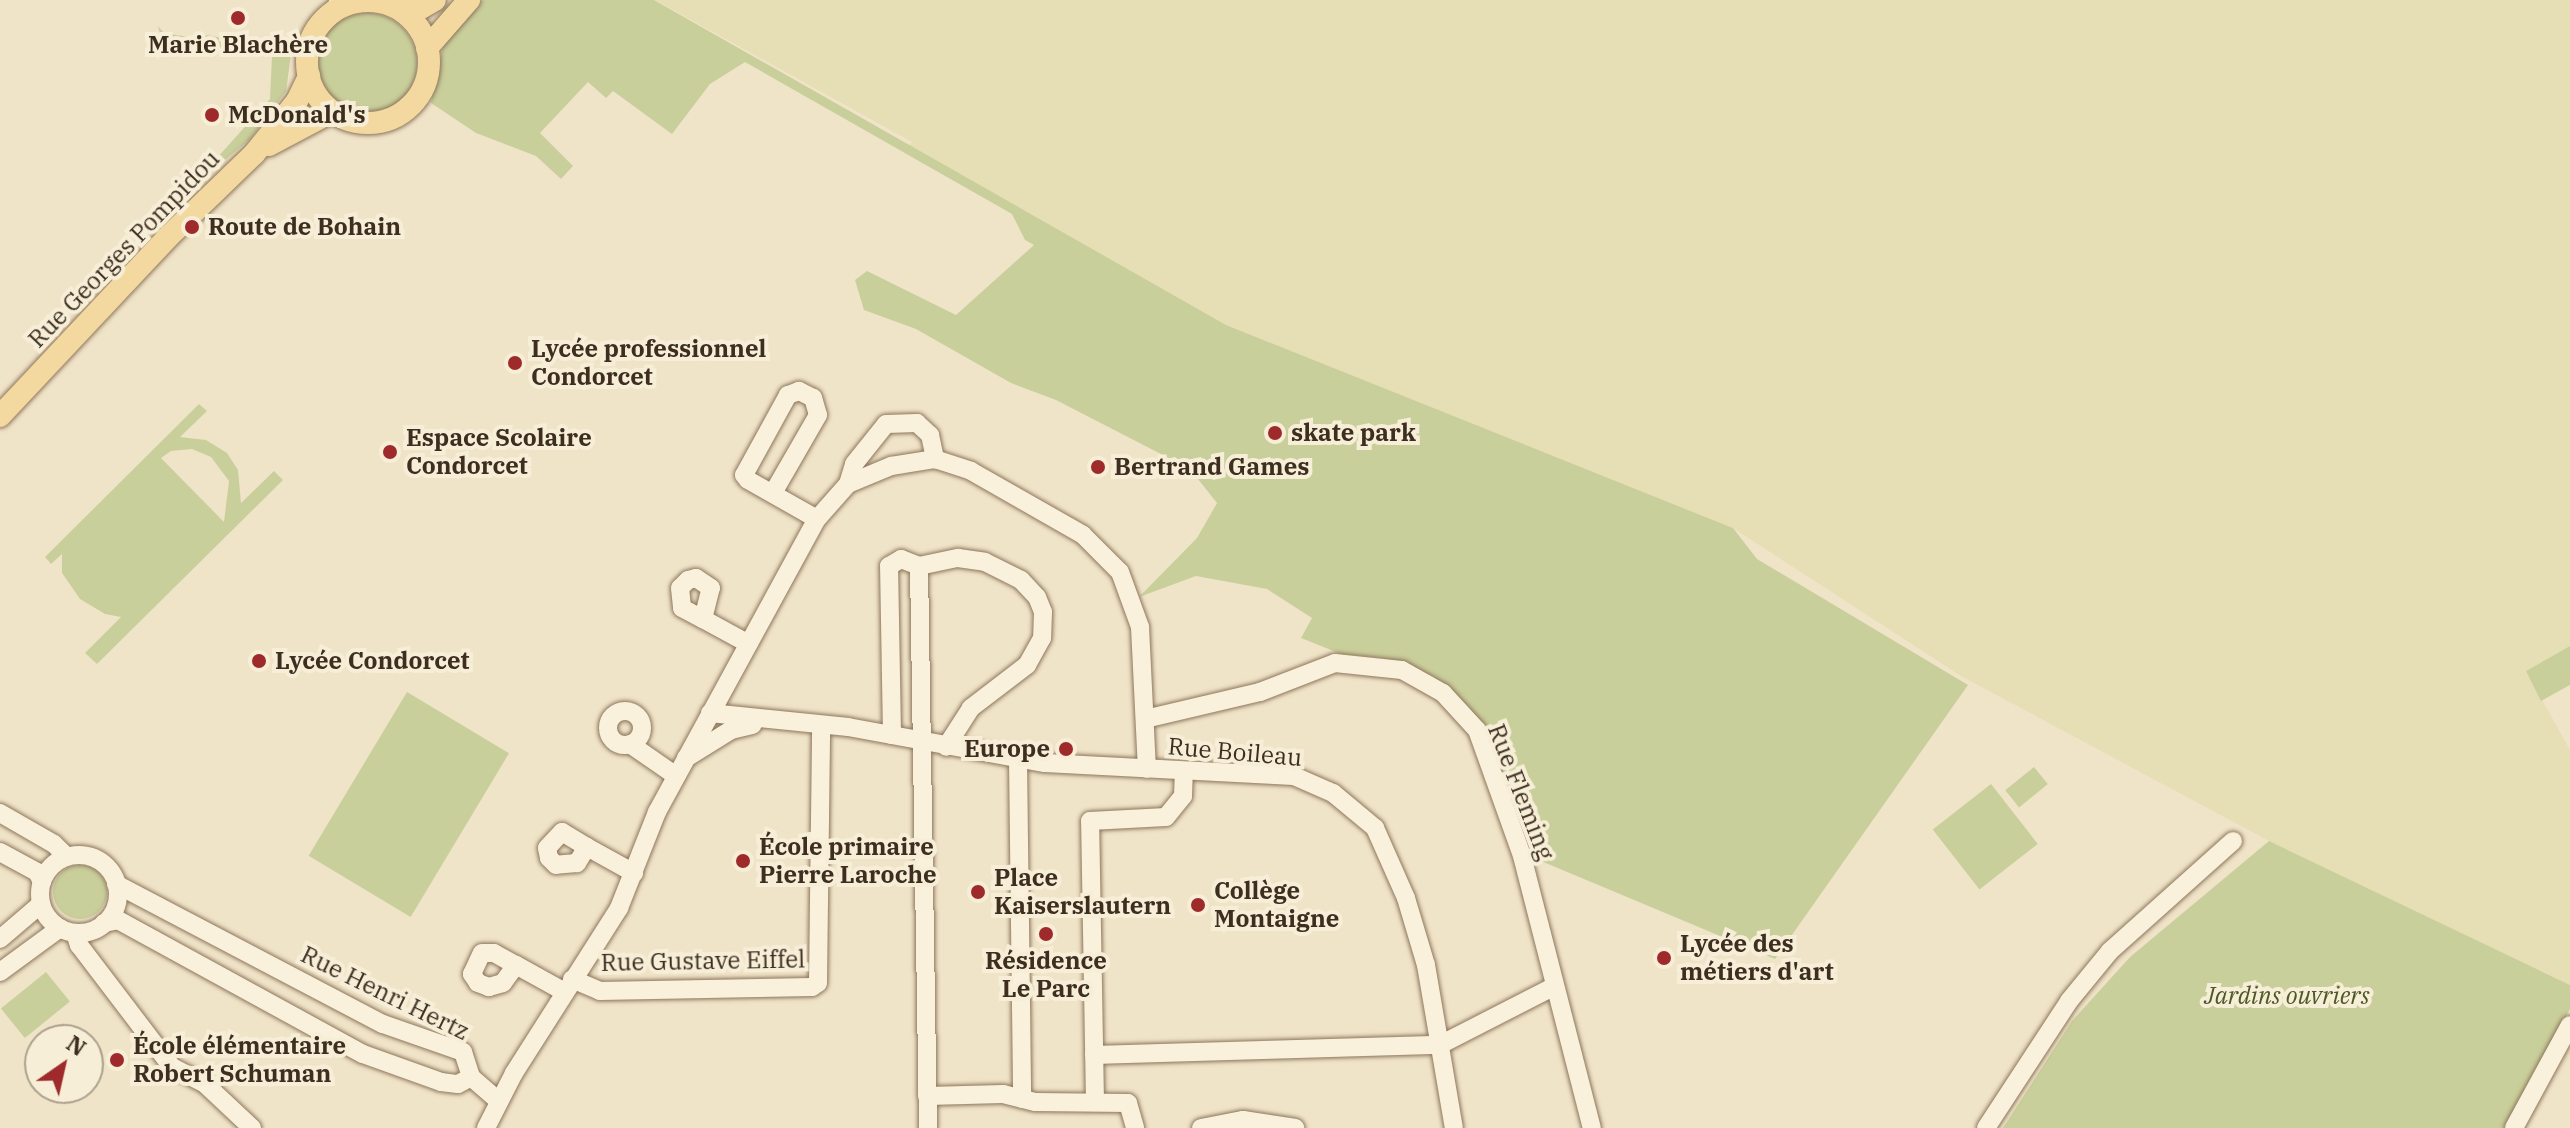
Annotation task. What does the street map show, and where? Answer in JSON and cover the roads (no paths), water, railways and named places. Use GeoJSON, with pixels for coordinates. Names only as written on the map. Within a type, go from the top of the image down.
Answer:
{"type":"FeatureCollection","features":[{"type":"Feature","properties":{"kind":"main road"},"geometry":{"type":"LineString","coordinates":[[387,3],[415,24],[427,48],[425,83],[404,111],[368,122],[333,111],[309,76],[312,38],[337,5],[368,1],[387,3],[421,8],[435,0]]}},
{"type":"Feature","properties":{"kind":"main road"},"geometry":{"type":"LineString","coordinates":[[427,48],[469,0]]}},
{"type":"Feature","properties":{"kind":"main road","name":"Rue Georges Pompidou"},"geometry":{"type":"LineString","coordinates":[[0,416],[167,238],[254,154],[297,101],[309,76]]}},
{"type":"Feature","properties":{"kind":"main road","name":"Rue Georges Pompidou"},"geometry":{"type":"LineString","coordinates":[[254,154],[333,111]]}},
{"type":"Feature","properties":{"kind":"street"},"geometry":{"type":"LineString","coordinates":[[773,493],[818,415],[813,398],[799,391],[788,395],[745,469],[748,480],[817,519]]}},
{"type":"Feature","properties":{"kind":"street"},"geometry":{"type":"LineString","coordinates":[[486,1128],[568,986],[613,919],[680,767],[817,519],[848,484],[854,464],[886,424],[917,423],[930,435],[935,459]]}},
{"type":"Feature","properties":{"kind":"street"},"geometry":{"type":"LineString","coordinates":[[848,484],[891,466],[935,459],[971,471],[1083,535],[1120,572],[1140,627],[1147,769]]}},
{"type":"Feature","properties":{"kind":"street"},"geometry":{"type":"LineString","coordinates":[[892,735],[889,566],[901,559],[919,566],[958,558],[985,562],[1021,580],[1043,612],[1036,655],[971,708],[946,747]]}},
{"type":"Feature","properties":{"kind":"street"},"geometry":{"type":"LineString","coordinates":[[919,566],[928,1128]]}},
{"type":"Feature","properties":{"kind":"street"},"geometry":{"type":"LineString","coordinates":[[703,619],[749,644]]}},
{"type":"Feature","properties":{"kind":"street","name":"Rue Fleming"},"geometry":{"type":"LineString","coordinates":[[1145,719],[1260,692],[1335,663],[1387,666],[1414,675],[1443,693],[1477,730],[1522,856],[1592,1128]]}},
{"type":"Feature","properties":{"kind":"street"},"geometry":{"type":"LineString","coordinates":[[725,684],[740,718]]}},
{"type":"Feature","properties":{"kind":"street","name":"Rue Boileau"},"geometry":{"type":"LineString","coordinates":[[710,713],[766,723],[821,725],[892,735],[1018,759],[1294,776],[1333,793],[1375,828],[1406,898],[1426,965],[1454,1128]]}},
{"type":"Feature","properties":{"kind":"street","name":"Rue Boileau"},"geometry":{"type":"LineString","coordinates":[[680,767],[731,730],[766,723]]}},
{"type":"Feature","properties":{"kind":"street","name":"Rue Gustave Eiffel"},"geometry":{"type":"LineString","coordinates":[[568,986],[600,991],[818,983],[821,725]]}},
{"type":"Feature","properties":{"kind":"street"},"geometry":{"type":"LineString","coordinates":[[630,744],[680,767]]}},
{"type":"Feature","properties":{"kind":"street"},"geometry":{"type":"LineString","coordinates":[[1018,759],[1022,1099]]}},
{"type":"Feature","properties":{"kind":"street"},"geometry":{"type":"LineString","coordinates":[[1095,1102],[1090,821],[1166,817],[1183,796],[1184,771]]}},
{"type":"Feature","properties":{"kind":"street"},"geometry":{"type":"LineString","coordinates":[[0,813],[54,844],[67,857]]}},
{"type":"Feature","properties":{"kind":"street"},"geometry":{"type":"LineString","coordinates":[[1986,1128],[2069,1001],[2110,951],[2233,841]]}},
{"type":"Feature","properties":{"kind":"street"},"geometry":{"type":"LineString","coordinates":[[587,847],[634,873]]}},
{"type":"Feature","properties":{"kind":"street"},"geometry":{"type":"LineString","coordinates":[[0,852],[37,872],[42,882],[41,904],[0,939]]}},
{"type":"Feature","properties":{"kind":"street"},"geometry":{"type":"LineString","coordinates":[[0,972],[68,930],[104,923],[116,905],[116,884],[101,862],[84,856],[67,857],[42,882]]}},
{"type":"Feature","properties":{"kind":"street","name":"Rue Henri Hertz"},"geometry":{"type":"LineString","coordinates":[[104,923],[118,920],[363,1054],[441,1082],[458,1084],[471,1077],[463,1052],[383,1024],[116,884]]}},
{"type":"Feature","properties":{"kind":"street"},"geometry":{"type":"LineString","coordinates":[[41,904],[68,930],[172,1067],[204,1083],[252,1128]]}},
{"type":"Feature","properties":{"kind":"street"},"geometry":{"type":"LineString","coordinates":[[516,965],[568,986]]}},
{"type":"Feature","properties":{"kind":"street"},"geometry":{"type":"LineString","coordinates":[[1094,1055],[1440,1045],[1555,986]]}},
{"type":"Feature","properties":{"kind":"street"},"geometry":{"type":"LineString","coordinates":[[2514,1128],[2570,1025]]}},
{"type":"Feature","properties":{"kind":"street"},"geometry":{"type":"LineString","coordinates":[[471,1077],[499,1101]]}},
{"type":"Feature","properties":{"kind":"street"},"geometry":{"type":"LineString","coordinates":[[927,1096],[1128,1103],[1135,1128]]}},
{"type":"Feature","properties":{"kind":"street"},"geometry":{"type":"LineString","coordinates":[[1201,1128],[1243,1120],[1295,1128]]}},
{"type":"Feature","properties":{"kind":"place","name":"Marie Blachère"},"geometry":{"type":"Point","coordinates":[238,18]}},
{"type":"Feature","properties":{"kind":"place","name":"McDonald's"},"geometry":{"type":"Point","coordinates":[212,115]}},
{"type":"Feature","properties":{"kind":"place","name":"Route de Bohain"},"geometry":{"type":"Point","coordinates":[192,227]}},
{"type":"Feature","properties":{"kind":"place","name":"Lycée professionnel Condorcet"},"geometry":{"type":"Point","coordinates":[515,363]}},
{"type":"Feature","properties":{"kind":"place","name":"skate park"},"geometry":{"type":"Point","coordinates":[1275,433]}},
{"type":"Feature","properties":{"kind":"place","name":"Espace Scolaire Condorcet"},"geometry":{"type":"Point","coordinates":[390,452]}},
{"type":"Feature","properties":{"kind":"place","name":"Bertrand Games"},"geometry":{"type":"Point","coordinates":[1098,467]}},
{"type":"Feature","properties":{"kind":"place","name":"Lycée Condorcet"},"geometry":{"type":"Point","coordinates":[259,661]}},
{"type":"Feature","properties":{"kind":"place","name":"Europe"},"geometry":{"type":"Point","coordinates":[1066,749]}},
{"type":"Feature","properties":{"kind":"place","name":"École primaire Pierre Laroche"},"geometry":{"type":"Point","coordinates":[743,861]}},
{"type":"Feature","properties":{"kind":"place","name":"Place Kaiserslautern"},"geometry":{"type":"Point","coordinates":[978,892]}},
{"type":"Feature","properties":{"kind":"place","name":"Collège Montaigne"},"geometry":{"type":"Point","coordinates":[1198,905]}},
{"type":"Feature","properties":{"kind":"place","name":"Résidence Le Parc"},"geometry":{"type":"Point","coordinates":[1046,934]}},
{"type":"Feature","properties":{"kind":"place","name":"Lycée des métiers d'art"},"geometry":{"type":"Point","coordinates":[1664,958]}},
{"type":"Feature","properties":{"kind":"place","name":"École élémentaire Robert Schuman"},"geometry":{"type":"Point","coordinates":[117,1060]}},
{"type":"Feature","properties":{"kind":"park label","name":"Jardins ouvriers"},"geometry":{"type":"Point","coordinates":[2287,996]}}]}
